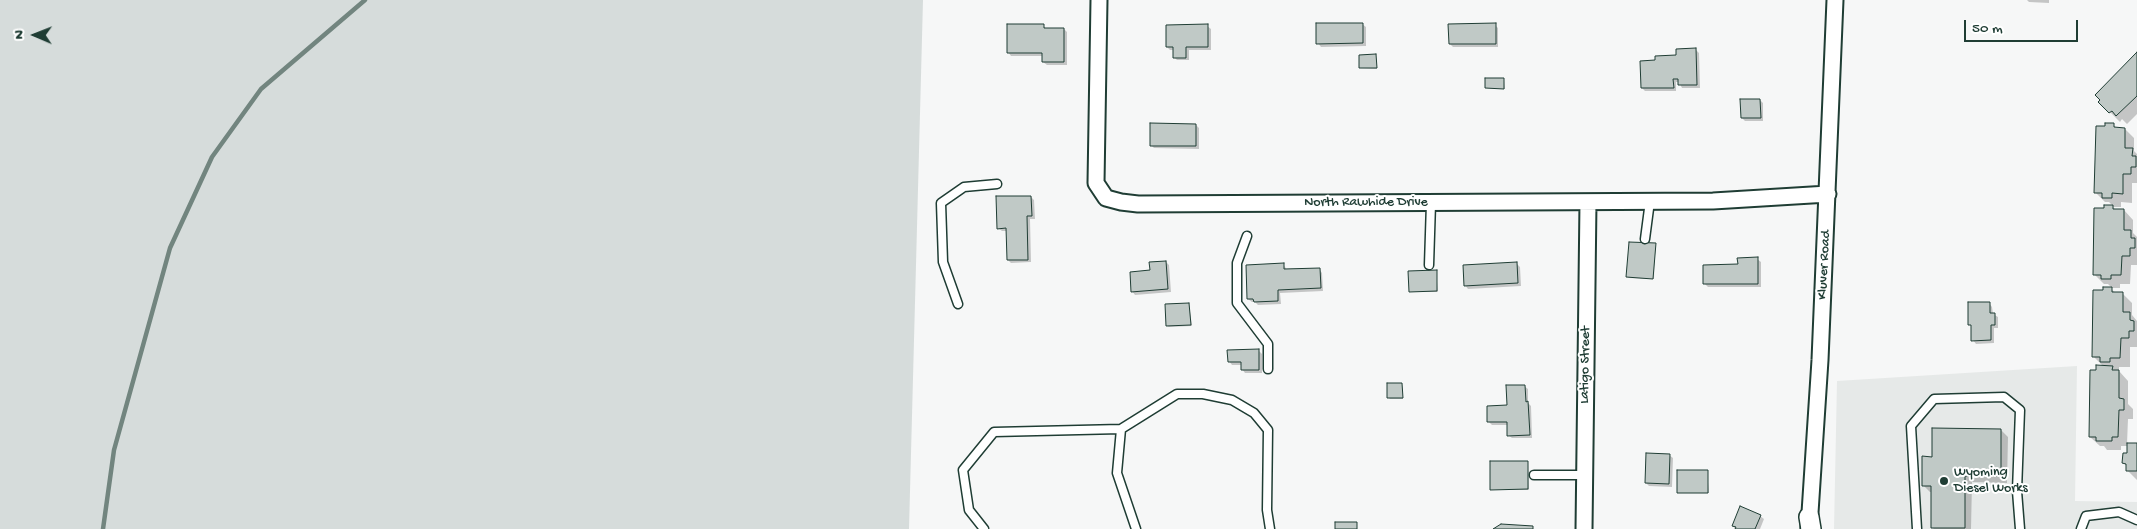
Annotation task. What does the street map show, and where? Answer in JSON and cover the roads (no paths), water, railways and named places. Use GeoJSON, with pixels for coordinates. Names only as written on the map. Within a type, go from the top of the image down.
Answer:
{"type":"FeatureCollection","features":[{"type":"Feature","properties":{"kind":"street","name":"North Rawhide Drive"},"geometry":{"type":"LineString","coordinates":[[1099,0],[1096,183],[1106,198],[1138,204],[1431,203],[1713,201],[1828,194]]}},
{"type":"Feature","properties":{"kind":"street","name":"Kluver Road"},"geometry":{"type":"LineString","coordinates":[[1810,525],[1828,194],[1835,0]]}},
{"type":"Feature","properties":{"kind":"street","name":"Latigo Street"},"geometry":{"type":"LineString","coordinates":[[1584,529],[1588,202]]}},
{"type":"Feature","properties":{"kind":"lane"},"geometry":{"type":"LineString","coordinates":[[958,304],[944,262],[941,203],[964,187],[997,184]]}},
{"type":"Feature","properties":{"kind":"lane"},"geometry":{"type":"LineString","coordinates":[[1646,239],[1650,201]]}},
{"type":"Feature","properties":{"kind":"lane"},"geometry":{"type":"LineString","coordinates":[[1429,265],[1431,203]]}},
{"type":"Feature","properties":{"kind":"lane"},"geometry":{"type":"LineString","coordinates":[[1247,236],[1237,263],[1237,303],[1268,344],[1268,369]]}},
{"type":"Feature","properties":{"kind":"lane"},"geometry":{"type":"LineString","coordinates":[[984,529],[969,510],[963,470],[994,432],[1121,429],[1176,394],[1202,394],[1232,400],[1254,413],[1268,430],[1266,510],[1270,529]]}},
{"type":"Feature","properties":{"kind":"lane"},"geometry":{"type":"LineString","coordinates":[[1917,529],[1911,426],[1934,399],[2004,397],[2020,410],[2017,491],[2020,529]]}},
{"type":"Feature","properties":{"kind":"lane"},"geometry":{"type":"LineString","coordinates":[[1121,429],[1117,473],[1136,529]]}},
{"type":"Feature","properties":{"kind":"lane"},"geometry":{"type":"LineString","coordinates":[[1534,475],[1584,475]]}},
{"type":"Feature","properties":{"kind":"lane"},"geometry":{"type":"LineString","coordinates":[[2081,529],[2086,516],[2119,512],[2137,520]]}},
{"type":"Feature","properties":{"kind":"waterway"},"geometry":{"type":"LineString","coordinates":[[103,529],[114,450],[170,248],[212,157],[261,89],[365,0]]}},
{"type":"Feature","properties":{"kind":"place","name":"Wyoming Diesel Works"},"geometry":{"type":"Point","coordinates":[1944,481]}}]}
